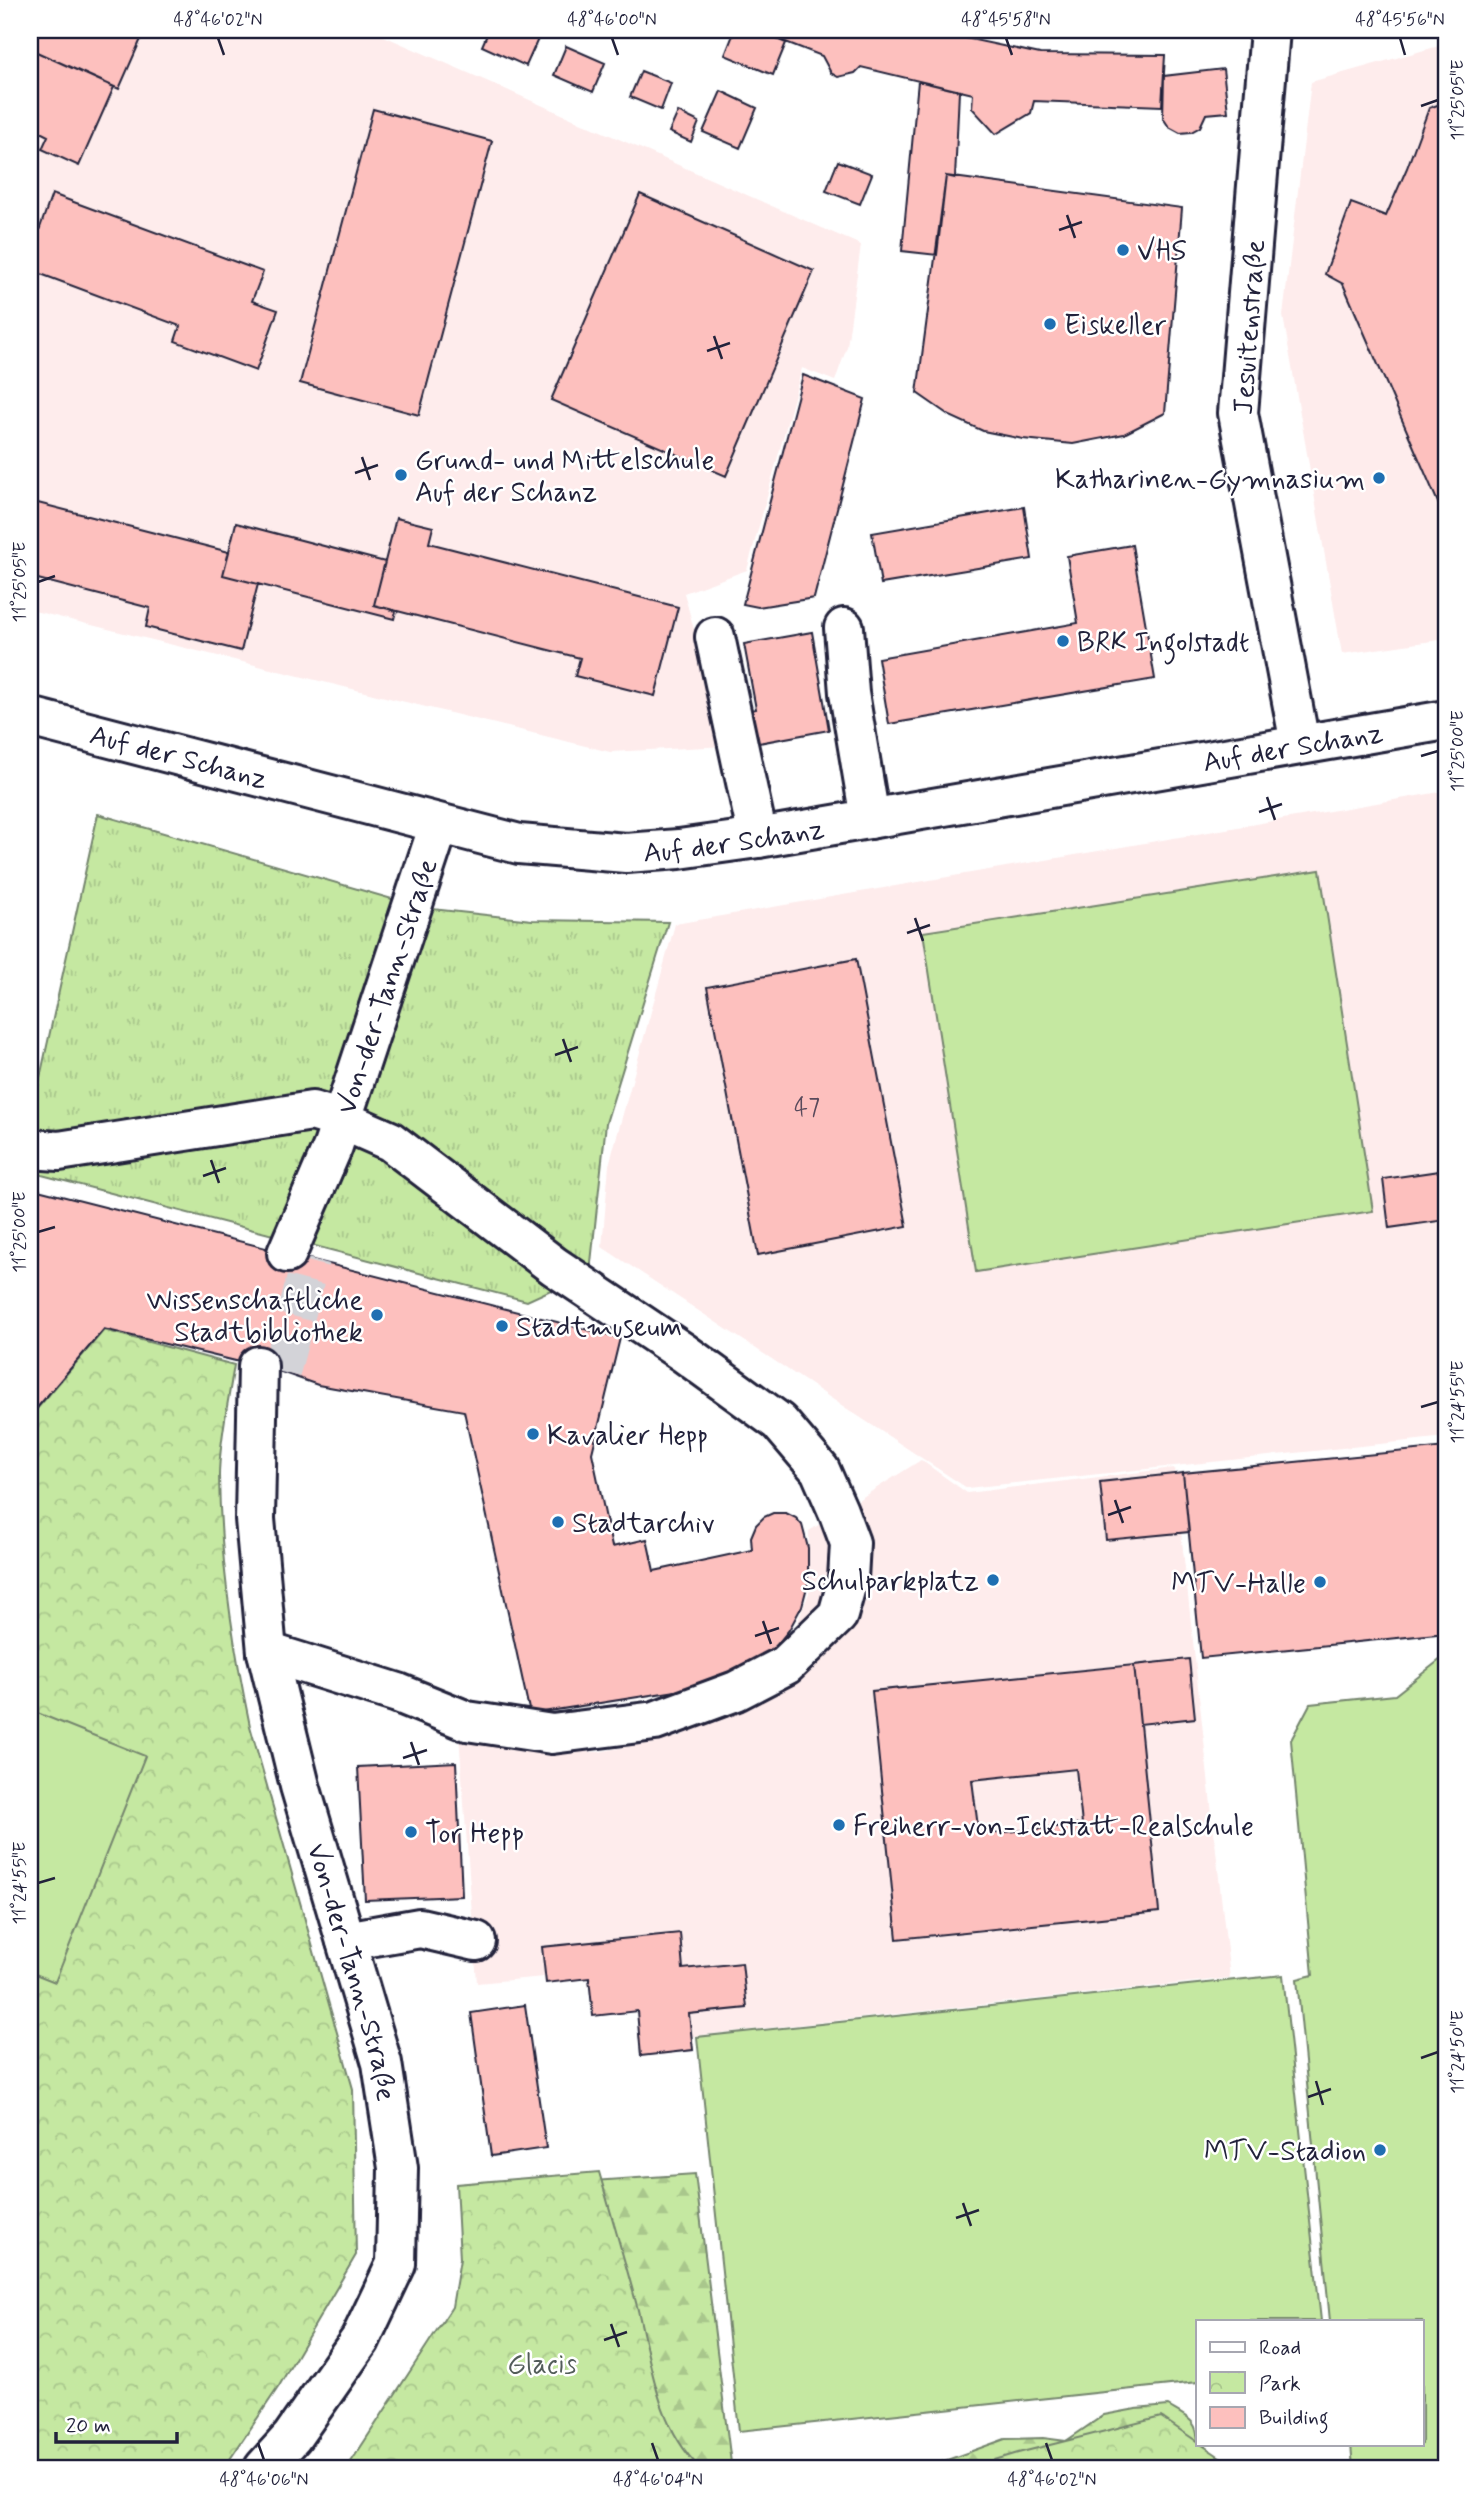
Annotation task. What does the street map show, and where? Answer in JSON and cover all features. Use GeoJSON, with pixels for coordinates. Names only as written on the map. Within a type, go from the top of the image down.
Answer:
{"type":"FeatureCollection","features":[{"type":"Feature","properties":{"kind":"street","name":"Jesuitenstraße"},"geometry":{"type":"LineString","coordinates":[[1270,30],[1245,359],[1238,413],[1300,744]]}},
{"type":"Feature","properties":{"kind":"street"},"geometry":{"type":"LineString","coordinates":[[845,628],[849,693],[870,819]]}},
{"type":"Feature","properties":{"kind":"street"},"geometry":{"type":"LineString","coordinates":[[715,638],[758,838]]}},
{"type":"Feature","properties":{"kind":"street","name":"Auf der Schanz"},"geometry":{"type":"LineString","coordinates":[[30,717],[519,844],[626,852],[679,849],[758,838],[1446,720]]}},
{"type":"Feature","properties":{"kind":"street","name":"Von-der-Tann-Straße"},"geometry":{"type":"LineString","coordinates":[[299,1256],[439,825]]}},
{"type":"Feature","properties":{"kind":"street"},"geometry":{"type":"LineString","coordinates":[[30,1149],[59,1151],[312,1111],[337,1133],[390,1141],[554,1265],[684,1353],[779,1422],[820,1470],[850,1543],[848,1579],[838,1615],[786,1665],[736,1691],[655,1721],[552,1734],[467,1721],[398,1693],[267,1652]]}},
{"type":"Feature","properties":{"kind":"street","name":"Von-der-Tann-Straße"},"geometry":{"type":"LineString","coordinates":[[264,2468],[287,2453],[360,2340],[396,2264],[398,2168],[382,2063],[300,1786],[267,1652],[256,1541],[254,1484],[270,1369]]}},
{"type":"Feature","properties":{"kind":"street"},"geometry":{"type":"LineString","coordinates":[[345,1941],[420,1928],[476,1941]]}},
{"type":"Feature","properties":{"kind":"shaded area","name":"Grund- und Mittelschule Auf der Schanz"},"geometry":{"type":"Polygon","coordinates":[[[30,30],[370,30],[861,245],[847,347],[835,381],[802,368],[747,570],[684,593],[726,746],[610,752],[30,610],[30,30]]]}},
{"type":"Feature","properties":{"kind":"shaded area","name":"Katharinen-Gymnasium"},"geometry":{"type":"Polygon","coordinates":[[[1446,44],[1446,639],[1342,654],[1283,316],[1311,82],[1446,44]]]}},
{"type":"Feature","properties":{"kind":"shaded area"},"geometry":{"type":"Polygon","coordinates":[[[1446,791],[1446,1437],[967,1488],[602,1247],[609,1165],[675,924],[1446,791]]]}},
{"type":"Feature","properties":{"kind":"shaded area","name":"Freiherr-von-Ickstatt-Realschule"},"geometry":{"type":"Polygon","coordinates":[[[921,1460],[967,1493],[1174,1468],[1230,1978],[693,2036],[694,2051],[641,2057],[636,2012],[593,2017],[588,1979],[545,1984],[544,1977],[477,1983],[459,1735],[522,1749],[598,1752],[678,1737],[723,1715],[796,1626],[809,1593],[809,1531],[921,1460]]]}},
{"type":"Feature","properties":{"kind":"green space"},"geometry":{"type":"Polygon","coordinates":[[[98,814],[423,908],[532,920],[668,922],[606,1123],[590,1272],[527,1301],[30,1172],[30,1123],[98,814]]]}},
{"type":"Feature","properties":{"kind":"green space"},"geometry":{"type":"Polygon","coordinates":[[[1320,870],[1373,1211],[976,1272],[923,932],[1320,870]]]}},
{"type":"Feature","properties":{"kind":"green space"},"geometry":{"type":"Polygon","coordinates":[[[104,1330],[234,1365],[222,1435],[219,1476],[225,1571],[238,1665],[250,1726],[353,2089],[356,2255],[279,2386],[224,2468],[30,2468],[30,1417],[104,1330]]]}},
{"type":"Feature","properties":{"kind":"green space","name":"MTV-Stadion"},"geometry":{"type":"Polygon","coordinates":[[[1446,1655],[1446,2468],[1353,2468],[1351,2446],[1424,2446],[1424,2320],[1330,2320],[1297,1979],[1313,1975],[1291,1740],[1310,1704],[1395,1695],[1446,1655]]]}},
{"type":"Feature","properties":{"kind":"green space"},"geometry":{"type":"Polygon","coordinates":[[[30,1710],[145,1756],[55,1982],[30,1972],[30,1710]]]}},
{"type":"Feature","properties":{"kind":"green space"},"geometry":{"type":"Polygon","coordinates":[[[1283,1975],[1321,2320],[1196,2320],[1196,2382],[739,2431],[697,2037],[1283,1975]]]}},
{"type":"Feature","properties":{"kind":"green space","name":"Glacis"},"geometry":{"type":"Polygon","coordinates":[[[599,2172],[637,2306],[658,2393],[674,2433],[700,2468],[347,2468],[452,2307],[460,2259],[456,2184],[599,2172]]]}},
{"type":"Feature","properties":{"kind":"green space","name":"Glacis"},"geometry":{"type":"Polygon","coordinates":[[[695,2174],[731,2463],[749,2468],[356,2468],[593,2181],[695,2174]]]}},
{"type":"Feature","properties":{"kind":"green space"},"geometry":{"type":"Polygon","coordinates":[[[1168,2406],[1190,2420],[1196,2429],[1196,2446],[1205,2446],[1204,2468],[925,2468],[1005,2439],[1043,2438],[1066,2441],[1104,2415],[1168,2406]]]}},
{"type":"Feature","properties":{"kind":"green space"},"geometry":{"type":"Polygon","coordinates":[[[1161,2417],[1196,2441],[1196,2446],[1204,2446],[1236,2468],[968,2468],[1161,2417]]]}},
{"type":"Feature","properties":{"kind":"building"},"geometry":{"type":"Polygon","coordinates":[[[30,30],[145,30],[119,89],[30,49],[30,30]]]}},
{"type":"Feature","properties":{"kind":"building"},"geometry":{"type":"Polygon","coordinates":[[[489,30],[542,30],[526,66],[482,46],[489,30]]]}},
{"type":"Feature","properties":{"kind":"building"},"geometry":{"type":"Polygon","coordinates":[[[735,30],[755,30],[786,43],[773,75],[725,55],[735,30]]]}},
{"type":"Feature","properties":{"kind":"building"},"geometry":{"type":"Polygon","coordinates":[[[755,30],[928,30],[1040,54],[1165,55],[1162,106],[1034,101],[1031,113],[996,134],[972,108],[973,94],[861,67],[855,73],[838,77],[831,73],[822,56],[755,30]]]}},
{"type":"Feature","properties":{"kind":"building"},"geometry":{"type":"Polygon","coordinates":[[[566,46],[605,63],[593,92],[554,75],[566,46]]]}},
{"type":"Feature","properties":{"kind":"building"},"geometry":{"type":"Polygon","coordinates":[[[30,49],[114,87],[79,166],[42,149],[48,136],[30,127],[30,49]]]}},
{"type":"Feature","properties":{"kind":"building"},"geometry":{"type":"Polygon","coordinates":[[[1223,69],[1228,112],[1206,114],[1200,127],[1191,132],[1180,133],[1169,127],[1163,118],[1164,76],[1223,69]]]}},
{"type":"Feature","properties":{"kind":"building"},"geometry":{"type":"Polygon","coordinates":[[[641,71],[671,83],[661,110],[630,97],[641,71]]]}},
{"type":"Feature","properties":{"kind":"building"},"geometry":{"type":"Polygon","coordinates":[[[918,81],[959,91],[955,178],[946,176],[937,255],[902,251],[918,81]]]}},
{"type":"Feature","properties":{"kind":"building"},"geometry":{"type":"Polygon","coordinates":[[[721,91],[757,108],[740,148],[703,132],[721,91]]]}},
{"type":"Feature","properties":{"kind":"building"},"geometry":{"type":"Polygon","coordinates":[[[1446,102],[1446,521],[1343,284],[1325,274],[1351,203],[1386,216],[1429,108],[1446,102]]]}},
{"type":"Feature","properties":{"kind":"building"},"geometry":{"type":"Polygon","coordinates":[[[373,109],[492,141],[419,415],[300,383],[373,109]]]}},
{"type":"Feature","properties":{"kind":"building"},"geometry":{"type":"Polygon","coordinates":[[[678,112],[699,122],[691,142],[669,132],[678,112]]]}},
{"type":"Feature","properties":{"kind":"building"},"geometry":{"type":"Polygon","coordinates":[[[838,161],[872,174],[860,204],[826,191],[838,161]]]}},
{"type":"Feature","properties":{"kind":"building","name":"Eiskeller"},"geometry":{"type":"Polygon","coordinates":[[[946,176],[1182,208],[1165,413],[1124,434],[1073,444],[1023,439],[983,431],[950,416],[917,393],[946,176]]]}},
{"type":"Feature","properties":{"kind":"building"},"geometry":{"type":"Polygon","coordinates":[[[52,194],[263,272],[252,301],[278,310],[256,371],[175,341],[180,326],[30,270],[30,256],[52,194]]]}},
{"type":"Feature","properties":{"kind":"building"},"geometry":{"type":"Polygon","coordinates":[[[640,194],[814,271],[726,476],[551,400],[640,194]]]}},
{"type":"Feature","properties":{"kind":"building"},"geometry":{"type":"Polygon","coordinates":[[[803,375],[865,399],[814,598],[758,607],[743,604],[803,375]]]}},
{"type":"Feature","properties":{"kind":"building"},"geometry":{"type":"Polygon","coordinates":[[[30,501],[229,552],[223,575],[258,584],[241,651],[146,627],[150,608],[30,577],[30,501]]]}},
{"type":"Feature","properties":{"kind":"building"},"geometry":{"type":"Polygon","coordinates":[[[1024,507],[1032,559],[881,584],[872,533],[1024,507]]]}},
{"type":"Feature","properties":{"kind":"building"},"geometry":{"type":"Polygon","coordinates":[[[396,518],[433,527],[429,543],[678,607],[655,696],[575,676],[580,658],[374,605],[396,518]]]}},
{"type":"Feature","properties":{"kind":"building"},"geometry":{"type":"Polygon","coordinates":[[[236,523],[385,562],[374,605],[396,611],[394,619],[223,575],[236,523]]]}},
{"type":"Feature","properties":{"kind":"building","name":"BRK Ingolstadt"},"geometry":{"type":"Polygon","coordinates":[[[1132,545],[1155,679],[889,724],[878,658],[1078,623],[1067,556],[1132,545]]]}},
{"type":"Feature","properties":{"kind":"building"},"geometry":{"type":"Polygon","coordinates":[[[812,632],[829,730],[748,745],[742,712],[756,709],[744,644],[812,632]]]}},
{"type":"Feature","properties":{"kind":"building"},"geometry":{"type":"Polygon","coordinates":[[[856,959],[907,1226],[758,1255],[707,987],[856,959]]]}},
{"type":"Feature","properties":{"kind":"building"},"geometry":{"type":"Polygon","coordinates":[[[1446,1170],[1446,1220],[1389,1228],[1383,1179],[1446,1170]]]}},
{"type":"Feature","properties":{"kind":"building","name":"Kavalier Hepp"},"geometry":{"type":"Polygon","coordinates":[[[30,1188],[620,1338],[592,1453],[612,1547],[647,1539],[654,1571],[752,1550],[751,1537],[756,1525],[773,1513],[786,1513],[802,1525],[808,1548],[808,1583],[802,1606],[789,1630],[772,1651],[714,1685],[530,1714],[464,1411],[318,1385],[281,1372],[104,1329],[30,1416],[30,1188]]]}},
{"type":"Feature","properties":{"kind":"building","name":"MTV-Halle"},"geometry":{"type":"Polygon","coordinates":[[[1446,1447],[1446,1633],[1201,1658],[1183,1473],[1446,1447]]]}},
{"type":"Feature","properties":{"kind":"building"},"geometry":{"type":"Polygon","coordinates":[[[1183,1473],[1189,1532],[1106,1540],[1100,1482],[1183,1473]]]}},
{"type":"Feature","properties":{"kind":"building"},"geometry":{"type":"Polygon","coordinates":[[[1189,1659],[1195,1718],[1140,1724],[1134,1665],[1189,1659]]]}},
{"type":"Feature","properties":{"kind":"building"},"geometry":{"type":"Polygon","coordinates":[[[1134,1665],[1159,1912],[897,1939],[872,1691],[1134,1665]],[[1076,1769],[972,1780],[979,1835],[1082,1824],[1076,1769]]]}},
{"type":"Feature","properties":{"kind":"building","name":"Tor Hepp"},"geometry":{"type":"Polygon","coordinates":[[[456,1762],[462,1896],[365,1900],[358,1767],[456,1762]]]}},
{"type":"Feature","properties":{"kind":"building"},"geometry":{"type":"Polygon","coordinates":[[[680,1933],[683,1969],[742,1963],[747,2008],[689,2014],[693,2050],[641,2056],[637,2011],[593,2016],[589,1978],[546,1983],[542,1947],[680,1933]]]}},
{"type":"Feature","properties":{"kind":"building"},"geometry":{"type":"Polygon","coordinates":[[[525,2005],[546,2148],[491,2156],[471,2013],[525,2005]]]}},
{"type":"Feature","properties":{"kind":"tunnel"},"geometry":{"type":"LineString","coordinates":[[281,1372],[311,1259]]}},
{"type":"Feature","properties":{"kind":"place","name":"VHS"},"geometry":{"type":"Point","coordinates":[1123,250]}},
{"type":"Feature","properties":{"kind":"place","name":"Eiskeller"},"geometry":{"type":"Point","coordinates":[1050,324]}},
{"type":"Feature","properties":{"kind":"place","name":"Grund- und Mittelschule Auf der Schanz"},"geometry":{"type":"Point","coordinates":[401,475]}},
{"type":"Feature","properties":{"kind":"place","name":"Katharinen-Gymnasium"},"geometry":{"type":"Point","coordinates":[1379,478]}},
{"type":"Feature","properties":{"kind":"place","name":"BRK Ingolstadt"},"geometry":{"type":"Point","coordinates":[1063,641]}},
{"type":"Feature","properties":{"kind":"place","name":"Wissenschaftliche Stadtbibliothek"},"geometry":{"type":"Point","coordinates":[377,1315]}},
{"type":"Feature","properties":{"kind":"place","name":"Stadtmuseum"},"geometry":{"type":"Point","coordinates":[502,1326]}},
{"type":"Feature","properties":{"kind":"place","name":"Kavalier Hepp"},"geometry":{"type":"Point","coordinates":[533,1434]}},
{"type":"Feature","properties":{"kind":"place","name":"Stadtarchiv"},"geometry":{"type":"Point","coordinates":[558,1522]}},
{"type":"Feature","properties":{"kind":"place","name":"Schulparkplatz"},"geometry":{"type":"Point","coordinates":[993,1580]}},
{"type":"Feature","properties":{"kind":"place","name":"MTV-Halle"},"geometry":{"type":"Point","coordinates":[1320,1582]}},
{"type":"Feature","properties":{"kind":"place","name":"Freiherr-von-Ickstatt-Realschule"},"geometry":{"type":"Point","coordinates":[839,1825]}},
{"type":"Feature","properties":{"kind":"place","name":"Tor Hepp"},"geometry":{"type":"Point","coordinates":[411,1832]}},
{"type":"Feature","properties":{"kind":"place","name":"MTV-Stadion"},"geometry":{"type":"Point","coordinates":[1380,2150]}}]}
